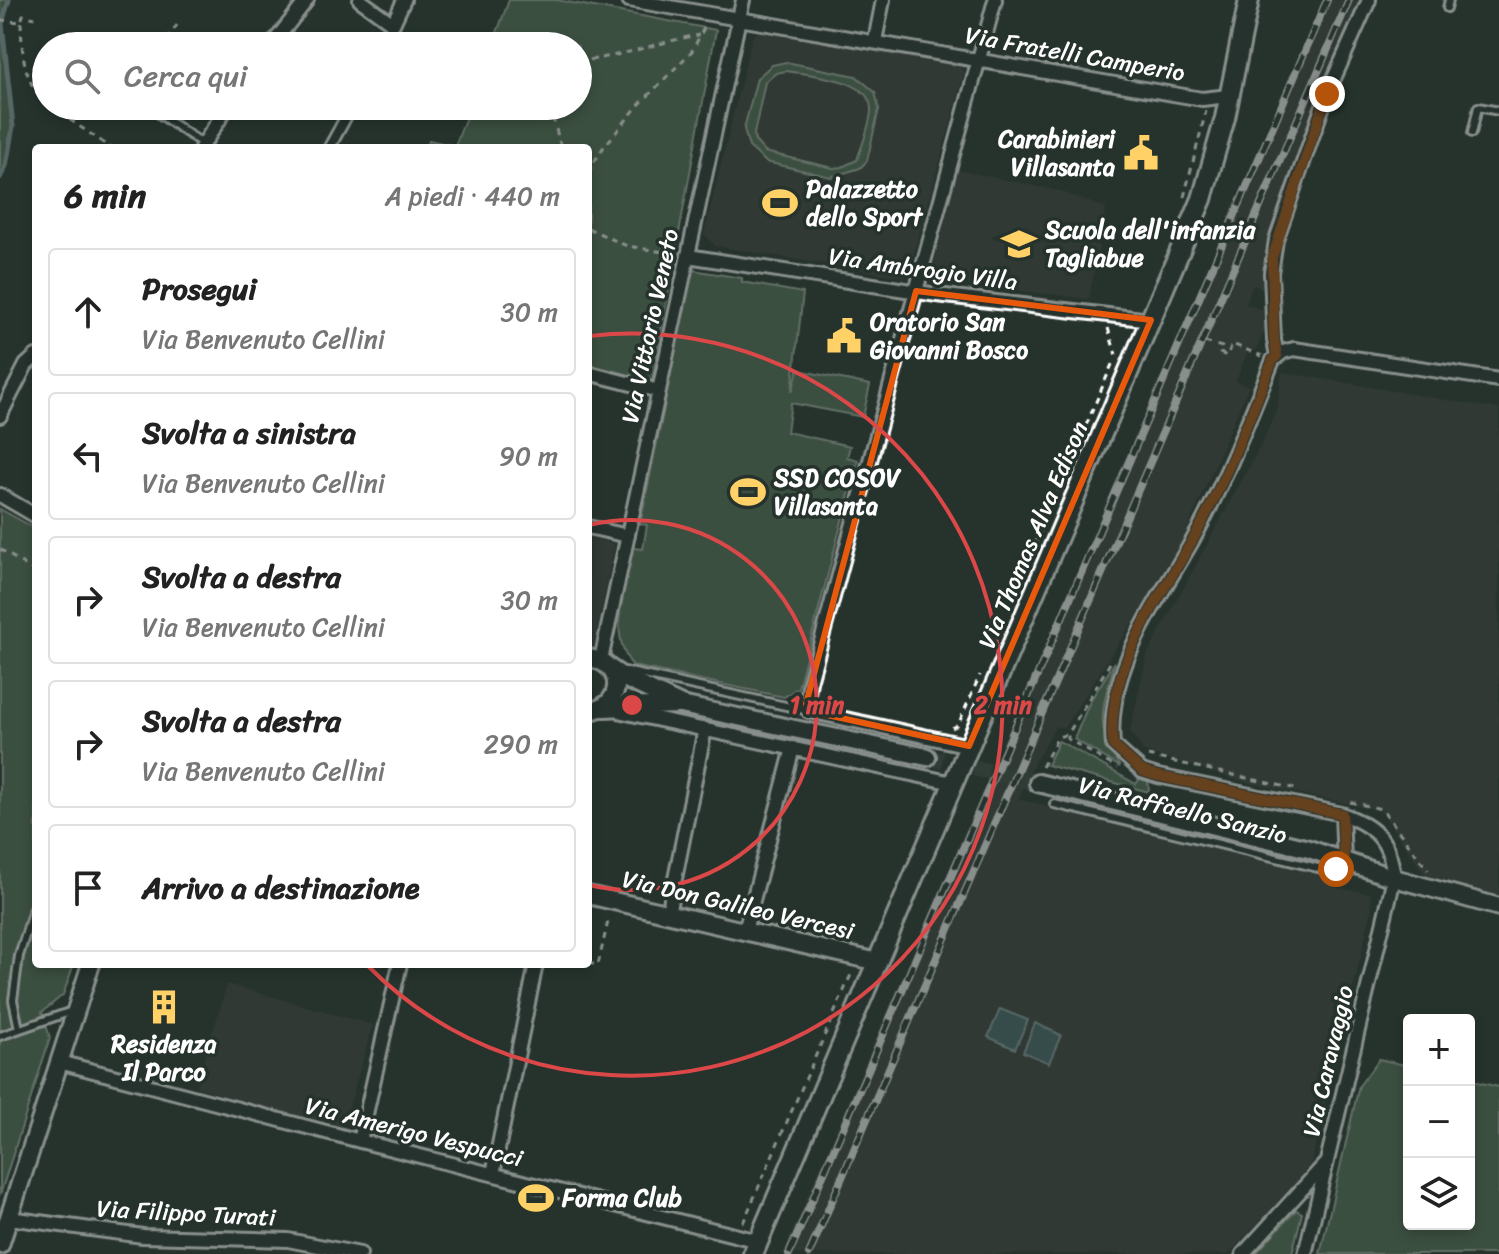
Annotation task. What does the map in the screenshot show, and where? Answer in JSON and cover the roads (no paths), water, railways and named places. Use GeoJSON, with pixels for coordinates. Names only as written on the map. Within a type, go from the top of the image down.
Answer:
{"type":"FeatureCollection","features":[{"type":"Feature","properties":{"kind":"main road","name":"Via Thomas Alva Edison"},"geometry":{"type":"LineString","coordinates":[[756,1247],[869,960],[953,783],[1202,199],[1218,146],[1249,0]]}},
{"type":"Feature","properties":{"kind":"street"},"geometry":{"type":"LineString","coordinates":[[282,32],[307,0]]}},
{"type":"Feature","properties":{"kind":"street"},"geometry":{"type":"LineString","coordinates":[[360,0],[393,24]]}},
{"type":"Feature","properties":{"kind":"street"},"geometry":{"type":"LineString","coordinates":[[389,32],[404,0]]}},
{"type":"Feature","properties":{"kind":"street","name":"Via Fratelli Camperio"},"geometry":{"type":"LineString","coordinates":[[629,0],[1209,100],[1229,96]]}},
{"type":"Feature","properties":{"kind":"street","name":"Via Vittorio Veneto"},"geometry":{"type":"LineString","coordinates":[[600,662],[743,0]]}},
{"type":"Feature","properties":{"kind":"street"},"geometry":{"type":"LineString","coordinates":[[875,41],[883,0]]}},
{"type":"Feature","properties":{"kind":"street"},"geometry":{"type":"LineString","coordinates":[[969,746],[809,711],[806,704],[995,0]]}},
{"type":"Feature","properties":{"kind":"street"},"geometry":{"type":"LineString","coordinates":[[1369,0],[1327,94],[1276,240],[1271,273],[1275,358],[1203,521],[1132,648],[1118,683],[1111,719],[1113,745],[1139,769],[1158,776],[1342,814],[1363,823],[1380,837],[1389,850],[1394,878]]}},
{"type":"Feature","properties":{"kind":"street"},"geometry":{"type":"LineString","coordinates":[[203,144],[219,120]]}},
{"type":"Feature","properties":{"kind":"street"},"geometry":{"type":"LineString","coordinates":[[331,144],[344,120]]}},
{"type":"Feature","properties":{"kind":"street","name":"Via Ambrogio Villa"},"geometry":{"type":"LineString","coordinates":[[688,256],[916,291],[1151,320]]}},
{"type":"Feature","properties":{"kind":"street"},"geometry":{"type":"LineString","coordinates":[[1275,358],[1294,349],[1499,380]]}},
{"type":"Feature","properties":{"kind":"street"},"geometry":{"type":"LineString","coordinates":[[0,416],[26,365],[32,360]]}},
{"type":"Feature","properties":{"kind":"street"},"geometry":{"type":"LineString","coordinates":[[592,374],[659,391]]}},
{"type":"Feature","properties":{"kind":"street"},"geometry":{"type":"LineString","coordinates":[[0,495],[32,514]]}},
{"type":"Feature","properties":{"kind":"street"},"geometry":{"type":"LineString","coordinates":[[592,528],[628,536]]}},
{"type":"Feature","properties":{"kind":"street"},"geometry":{"type":"LineString","coordinates":[[600,662],[626,679],[681,705],[927,757]]}},
{"type":"Feature","properties":{"kind":"street"},"geometry":{"type":"LineString","coordinates":[[595,710],[611,701],[616,690],[616,680],[600,662]]}},
{"type":"Feature","properties":{"kind":"street"},"geometry":{"type":"LineString","coordinates":[[595,710],[681,705]]}},
{"type":"Feature","properties":{"kind":"street"},"geometry":{"type":"LineString","coordinates":[[595,710],[705,729],[953,783]]}},
{"type":"Feature","properties":{"kind":"street"},"geometry":{"type":"LineString","coordinates":[[668,914],[705,729]]}},
{"type":"Feature","properties":{"kind":"street"},"geometry":{"type":"LineString","coordinates":[[745,931],[793,748]]}},
{"type":"Feature","properties":{"kind":"street","name":"Via Raffaello Sanzio"},"geometry":{"type":"LineString","coordinates":[[1039,778],[1309,849],[1394,878],[1499,907]]}},
{"type":"Feature","properties":{"kind":"street"},"geometry":{"type":"LineString","coordinates":[[1342,814],[1344,861]]}},
{"type":"Feature","properties":{"kind":"street","name":"Via Caravaggio"},"geometry":{"type":"LineString","coordinates":[[1305,1254],[1394,878]]}},
{"type":"Feature","properties":{"kind":"street","name":"Via Don Galileo Vercesi"},"geometry":{"type":"LineString","coordinates":[[592,896],[869,960]]}},
{"type":"Feature","properties":{"kind":"street"},"geometry":{"type":"LineString","coordinates":[[0,1245],[90,968]]}},
{"type":"Feature","properties":{"kind":"street"},"geometry":{"type":"LineString","coordinates":[[360,1141],[399,968]]}},
{"type":"Feature","properties":{"kind":"street"},"geometry":{"type":"LineString","coordinates":[[493,1174],[535,968]]}},
{"type":"Feature","properties":{"kind":"street","name":"Via Amerigo Vespucci"},"geometry":{"type":"LineString","coordinates":[[59,1062],[739,1236],[756,1247]]}},
{"type":"Feature","properties":{"kind":"street"},"geometry":{"type":"LineString","coordinates":[[1243,1254],[1327,1161]]}},
{"type":"Feature","properties":{"kind":"street","name":"Via Filippo Turati"},"geometry":{"type":"LineString","coordinates":[[9,1218],[143,1236],[288,1240],[360,1254]]}},
{"type":"Feature","properties":{"kind":"lane"},"geometry":{"type":"LineString","coordinates":[[1472,133],[1478,107],[1499,111]]}},
{"type":"Feature","properties":{"kind":"lane"},"geometry":{"type":"LineString","coordinates":[[166,120],[199,144]]}},
{"type":"Feature","properties":{"kind":"lane"},"geometry":{"type":"LineString","coordinates":[[600,662],[809,711]]}},
{"type":"Feature","properties":{"kind":"lane","name":"Via Raffaello Sanzio"},"geometry":{"type":"LineString","coordinates":[[1054,804],[1326,870],[1336,869],[1344,861]]}},
{"type":"Feature","properties":{"kind":"lane"},"geometry":{"type":"LineString","coordinates":[[19,1029],[13,1000],[19,956],[32,913]]}},
{"type":"Feature","properties":{"kind":"lane"},"geometry":{"type":"LineString","coordinates":[[0,1036],[76,1010]]}},
{"type":"Feature","properties":{"kind":"water"},"geometry":{"type":"Polygon","coordinates":[[[1000,1009],[1028,1020],[1015,1049],[988,1037],[1000,1009]]]}},
{"type":"Feature","properties":{"kind":"water"},"geometry":{"type":"Polygon","coordinates":[[[1035,1023],[1061,1035],[1049,1063],[1023,1052],[1035,1023]]]}},
{"type":"Feature","properties":{"kind":"waterway"},"geometry":{"type":"LineString","coordinates":[[0,178],[6,166],[13,126],[2,23],[9,0]]}},
{"type":"Feature","properties":{"kind":"tunnel"},"geometry":{"type":"LineString","coordinates":[[927,757],[1038,783]]}},
{"type":"Feature","properties":{"kind":"railway"},"geometry":{"type":"LineString","coordinates":[[789,1254],[1327,0]]}},
{"type":"Feature","properties":{"kind":"railway"},"geometry":{"type":"LineString","coordinates":[[809,1254],[1349,0]]}},
{"type":"Feature","properties":{"kind":"place","name":"Carabinieri Villasanta"},"geometry":{"type":"Point","coordinates":[1141,153]}},
{"type":"Feature","properties":{"kind":"place","name":"Palazzetto dello Sport"},"geometry":{"type":"Point","coordinates":[780,203]}},
{"type":"Feature","properties":{"kind":"place","name":"Scuola dell'infanzia Tagliabue"},"geometry":{"type":"Point","coordinates":[1019,244]}},
{"type":"Feature","properties":{"kind":"place","name":"Oratorio San Giovanni Bosco"},"geometry":{"type":"Point","coordinates":[844,336]}},
{"type":"Feature","properties":{"kind":"place","name":"SSD COSOV Villasanta"},"geometry":{"type":"Point","coordinates":[748,492]}},
{"type":"Feature","properties":{"kind":"place","name":"Residenza Il Parco"},"geometry":{"type":"Point","coordinates":[164,1007]}},
{"type":"Feature","properties":{"kind":"place","name":"Forma Club"},"geometry":{"type":"Point","coordinates":[536,1198]}}]}
